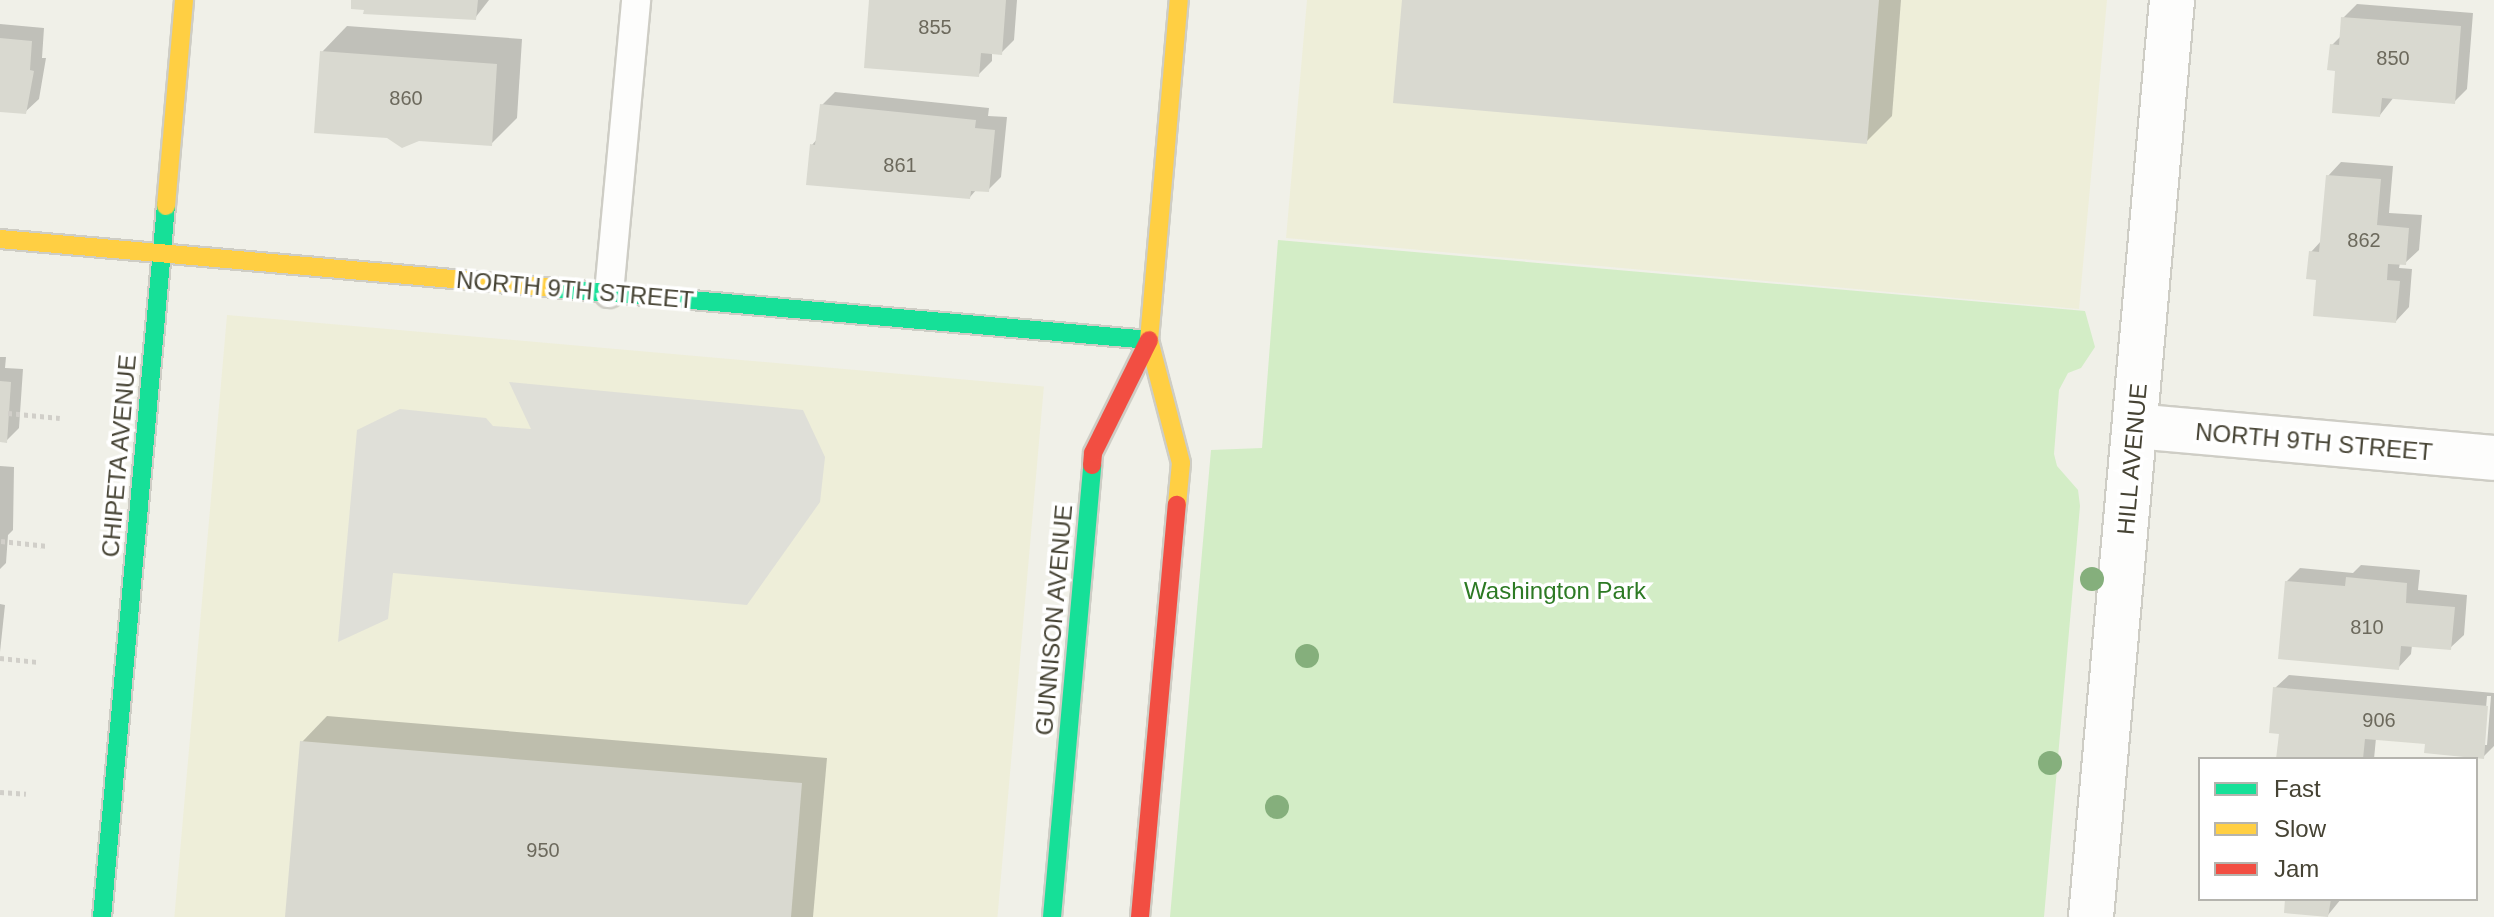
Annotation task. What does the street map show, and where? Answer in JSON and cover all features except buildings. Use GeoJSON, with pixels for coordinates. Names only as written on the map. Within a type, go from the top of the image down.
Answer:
{"type":"FeatureCollection","features":[{"type":"Feature","properties":{"kind":"street","name":"CHIPETA AVENUE"},"geometry":{"type":"LineString","coordinates":[[102,917],[184,0]]}},
{"type":"Feature","properties":{"kind":"street","name":"GUNNISON AVENUE"},"geometry":{"type":"LineString","coordinates":[[1140,917],[1181,463],[1149,340],[1179,0]]}},
{"type":"Feature","properties":{"kind":"street","name":"HILL AVENUE"},"geometry":{"type":"LineString","coordinates":[[2091,917],[2172,0]]}},
{"type":"Feature","properties":{"kind":"street","name":"NORTH 9TH STREET"},"geometry":{"type":"LineString","coordinates":[[0,239],[1149,340]]}},
{"type":"Feature","properties":{"kind":"street","name":"GUNNISON AVENUE"},"geometry":{"type":"LineString","coordinates":[[1052,917],[1093,453],[1149,340]]}},
{"type":"Feature","properties":{"kind":"street","name":"NORTH 9TH STREET"},"geometry":{"type":"LineString","coordinates":[[2135,426],[2494,458]]}},
{"type":"Feature","properties":{"kind":"lane"},"geometry":{"type":"LineString","coordinates":[[609,293],[636,0]]}},
{"type":"Feature","properties":{"kind":"path"},"geometry":{"type":"LineString","coordinates":[[8,413],[60,418]]}},
{"type":"Feature","properties":{"kind":"path"},"geometry":{"type":"LineString","coordinates":[[1,541],[48,546]]}},
{"type":"Feature","properties":{"kind":"path"},"geometry":{"type":"LineString","coordinates":[[0,658],[37,662]]}},
{"type":"Feature","properties":{"kind":"path"},"geometry":{"type":"LineString","coordinates":[[0,792],[26,794]]}},
{"type":"Feature","properties":{"kind":"shaded area"},"geometry":{"type":"Polygon","coordinates":[[[1307,0],[2107,0],[2079,309],[1286,238],[1307,0]]]}},
{"type":"Feature","properties":{"kind":"shaded area"},"geometry":{"type":"Polygon","coordinates":[[[227,315],[1044,386],[997,917],[174,917],[227,315]]]}},
{"type":"Feature","properties":{"kind":"shaded area"},"geometry":{"type":"Polygon","coordinates":[[[509,382],[803,410],[825,457],[820,502],[747,605],[393,573],[388,619],[338,642],[357,430],[400,409],[486,418],[493,426],[531,429],[509,382]]]}},
{"type":"Feature","properties":{"kind":"green space","name":"Washington Park"},"geometry":{"type":"Polygon","coordinates":[[[1278,240],[2085,311],[2095,347],[2081,368],[2068,373],[2059,390],[2054,454],[2057,466],[2078,490],[2080,506],[2044,917],[1170,917],[1211,450],[1262,448],[1278,240]]]}},
{"type":"Feature","properties":{"kind":"traffic: fast"},"geometry":{"type":"LineString","coordinates":[[102,917],[166,206]]}},
{"type":"Feature","properties":{"kind":"traffic: fast"},"geometry":{"type":"LineString","coordinates":[[554,288],[1149,340]]}},
{"type":"Feature","properties":{"kind":"traffic: fast"},"geometry":{"type":"LineString","coordinates":[[1052,917],[1092,465]]}},
{"type":"Feature","properties":{"kind":"traffic: slow"},"geometry":{"type":"LineString","coordinates":[[166,206],[184,0]]}},
{"type":"Feature","properties":{"kind":"traffic: slow"},"geometry":{"type":"LineString","coordinates":[[1177,505],[1181,463],[1149,340],[1179,0]]}},
{"type":"Feature","properties":{"kind":"traffic: slow"},"geometry":{"type":"LineString","coordinates":[[0,239],[554,288]]}},
{"type":"Feature","properties":{"kind":"traffic: jam"},"geometry":{"type":"LineString","coordinates":[[1092,465],[1093,453],[1149,340]]}},
{"type":"Feature","properties":{"kind":"traffic: jam"},"geometry":{"type":"LineString","coordinates":[[1140,917],[1177,505]]}}]}
